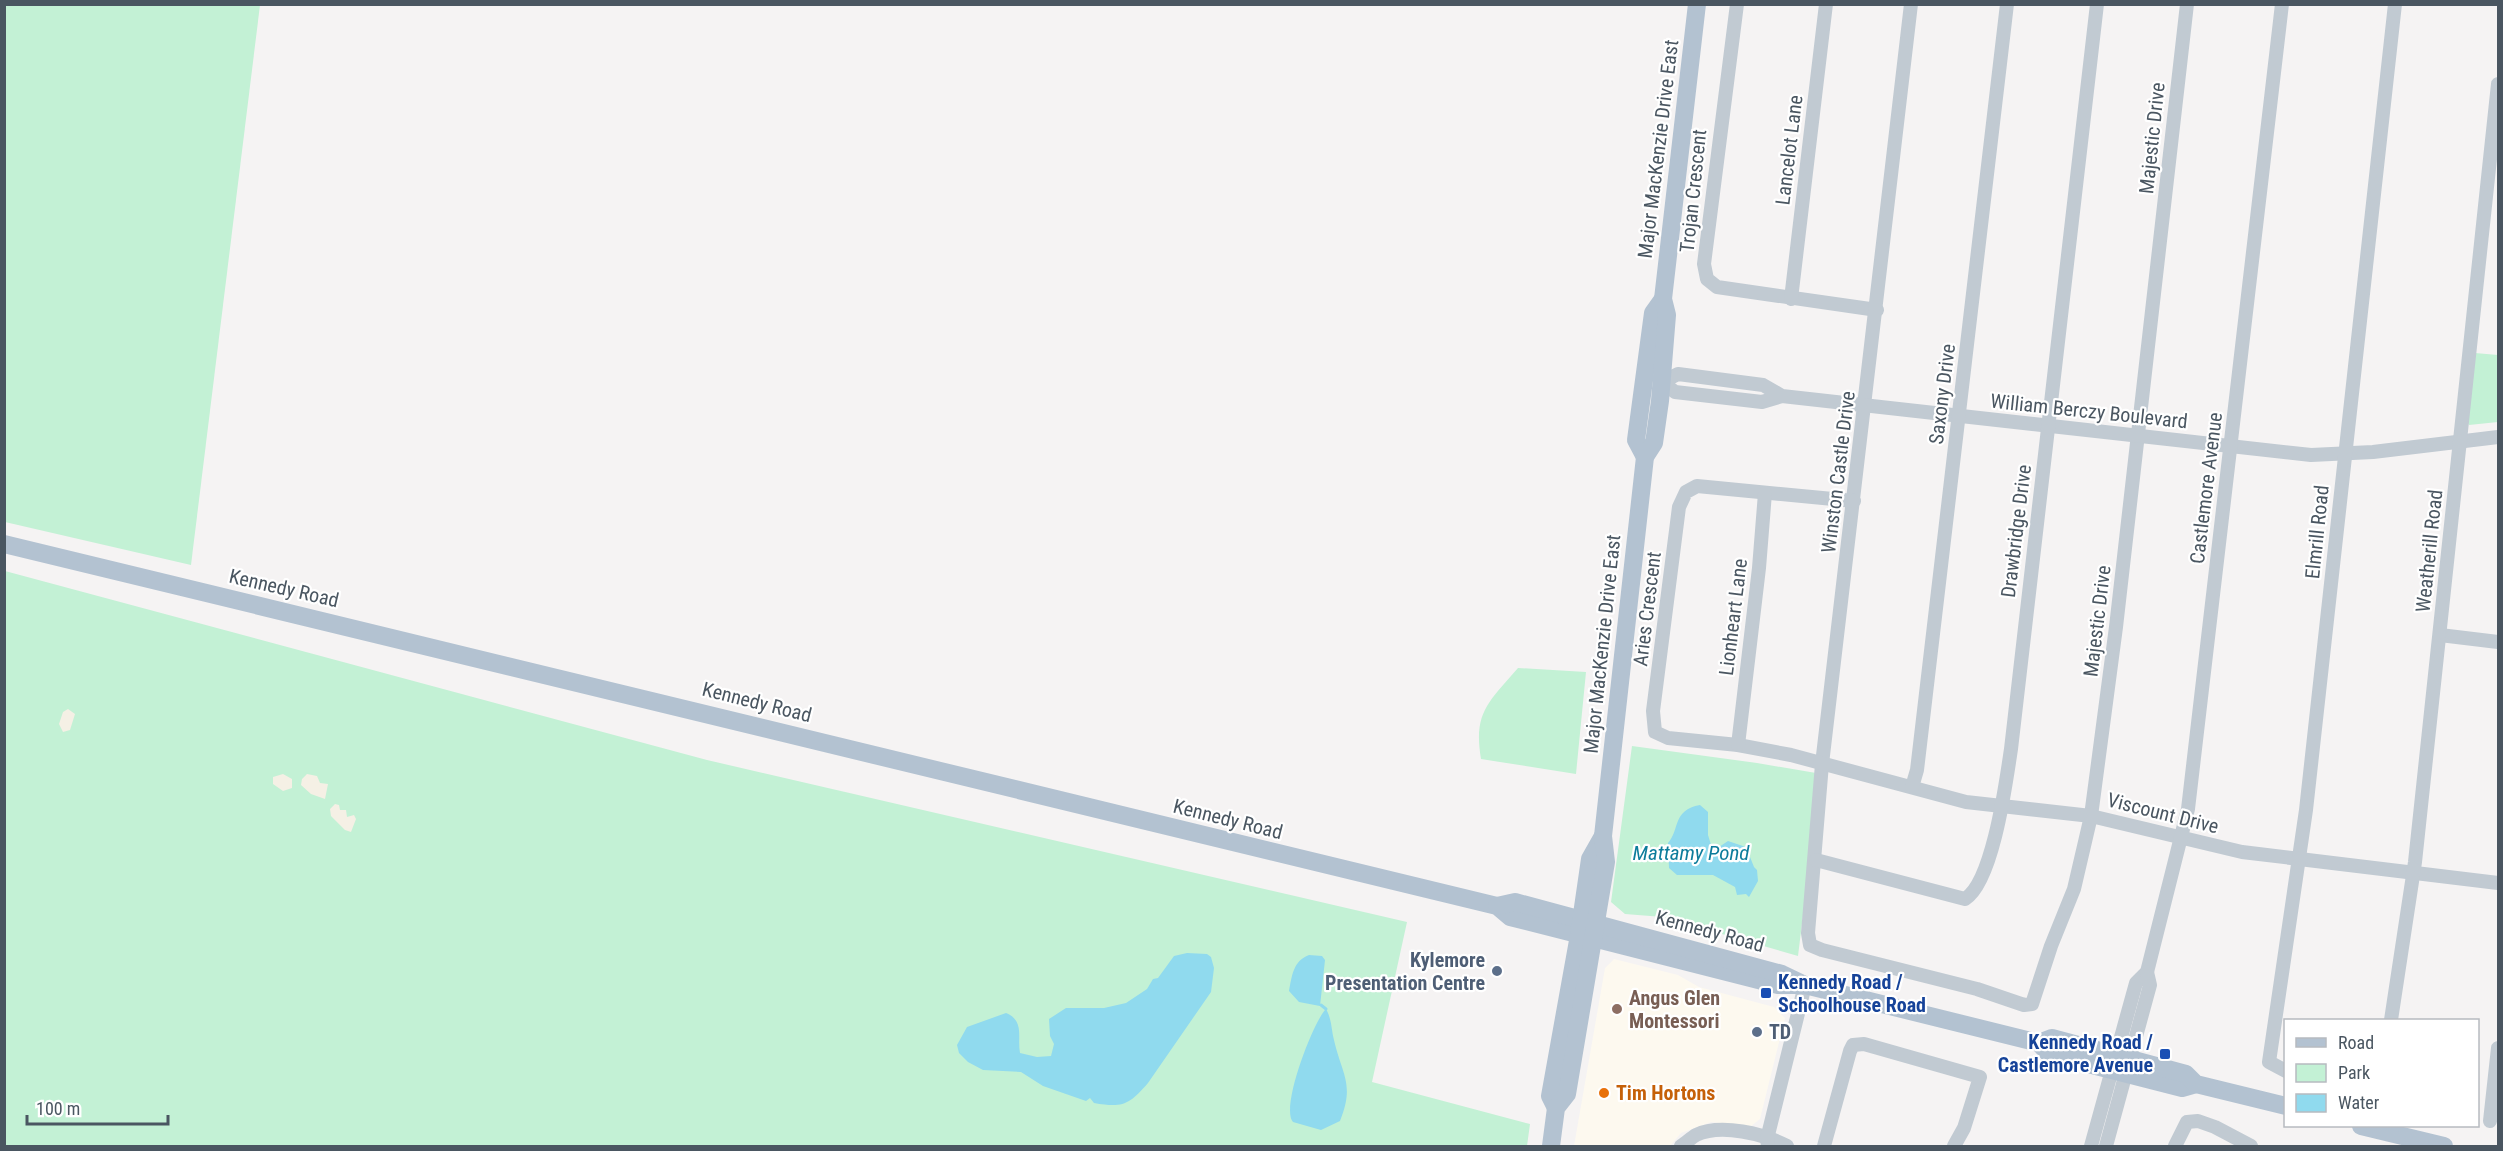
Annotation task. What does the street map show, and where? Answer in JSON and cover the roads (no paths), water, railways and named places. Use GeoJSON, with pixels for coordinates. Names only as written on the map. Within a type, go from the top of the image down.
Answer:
{"type":"FeatureCollection","features":[{"type":"Feature","properties":{"kind":"main road","name":"Major MacKenzie Drive East"},"geometry":{"type":"LineString","coordinates":[[1551,1146],[1556,1108],[1550,1096],[1588,930],[1590,859],[1603,836],[1646,457],[1654,444],[1662,382],[1667,315],[1663,299],[1697,4]]}},
{"type":"Feature","properties":{"kind":"main road","name":"Major MacKenzie Drive East"},"geometry":{"type":"LineString","coordinates":[[1646,457],[1636,440],[1653,313],[1663,299]]}},
{"type":"Feature","properties":{"kind":"main road","name":"Kennedy Road"},"geometry":{"type":"LineString","coordinates":[[4,544],[1497,906],[1515,902],[1588,930],[1782,974],[1805,985],[2040,1043],[2049,1054],[2121,1065],[2182,1088],[2196,1084],[2284,1106]]}},
{"type":"Feature","properties":{"kind":"main road"},"geometry":{"type":"LineString","coordinates":[[2369,1127],[2444,1146]]}},
{"type":"Feature","properties":{"kind":"street","name":"Trojan Crescent"},"geometry":{"type":"LineString","coordinates":[[1737,4],[1721,117],[1705,274],[1707,279],[1717,287],[1877,310]]}},
{"type":"Feature","properties":{"kind":"street","name":"Lancelot Lane"},"geometry":{"type":"LineString","coordinates":[[1791,299],[1826,4]]}},
{"type":"Feature","properties":{"kind":"street","name":"Winston Castle Drive"},"geometry":{"type":"LineString","coordinates":[[1810,945],[1808,933],[1816,860],[1822,764],[1877,310],[1911,4]]}},
{"type":"Feature","properties":{"kind":"street","name":"Saxony Drive"},"geometry":{"type":"LineString","coordinates":[[1912,788],[1917,770],[2007,4]]}},
{"type":"Feature","properties":{"kind":"street","name":"Drawbridge Drive"},"geometry":{"type":"LineString","coordinates":[[1816,860],[1965,899],[1978,888],[2002,805],[2011,749],[2097,4]]}},
{"type":"Feature","properties":{"kind":"street","name":"Majestic Drive"},"geometry":{"type":"LineString","coordinates":[[1810,945],[1928,978],[1977,989],[2024,1005],[2032,1004],[2050,946],[2074,888],[2091,816],[2187,4]]}},
{"type":"Feature","properties":{"kind":"street","name":"Castlemore Avenue"},"geometry":{"type":"LineString","coordinates":[[2121,1065],[2150,986],[2147,972],[2183,838],[2282,4]]}},
{"type":"Feature","properties":{"kind":"street","name":"Elmrill Road"},"geometry":{"type":"LineString","coordinates":[[2284,1070],[2269,1062],[2300,860],[2395,4]]}},
{"type":"Feature","properties":{"kind":"street","name":"Weatherill Road"},"geometry":{"type":"LineString","coordinates":[[2391,1019],[2414,873],[2499,84]]}},
{"type":"Feature","properties":{"kind":"street","name":"William Berczy Boulevard"},"geometry":{"type":"LineString","coordinates":[[1662,382],[1676,392],[1762,402],[1782,396],[2304,455],[2345,455],[2499,437]]}},
{"type":"Feature","properties":{"kind":"street","name":"Aries Crescent"},"geometry":{"type":"LineString","coordinates":[[1822,764],[1738,745],[1661,736],[1653,726],[1653,711],[1679,507],[1686,492],[1697,486],[1854,501]]}},
{"type":"Feature","properties":{"kind":"street","name":"Lionheart Lane"},"geometry":{"type":"LineString","coordinates":[[1738,745],[1759,568],[1765,493]]}},
{"type":"Feature","properties":{"kind":"street"},"geometry":{"type":"LineString","coordinates":[[2440,635],[2499,642]]}},
{"type":"Feature","properties":{"kind":"street","name":"Viscount Drive"},"geometry":{"type":"LineString","coordinates":[[1822,764],[1966,802],[2091,816],[2242,852],[2499,883]]}},
{"type":"Feature","properties":{"kind":"street"},"geometry":{"type":"LineString","coordinates":[[1768,1143],[1805,985]]}},
{"type":"Feature","properties":{"kind":"street"},"geometry":{"type":"LineString","coordinates":[[1824,1146],[1850,1051],[1853,1045],[1864,1044],[1980,1077],[1964,1128],[1954,1146]]}},
{"type":"Feature","properties":{"kind":"street"},"geometry":{"type":"LineString","coordinates":[[2489,1120],[2499,1048]]}},
{"type":"Feature","properties":{"kind":"street"},"geometry":{"type":"LineString","coordinates":[[2091,1146],[2121,1065]]}},
{"type":"Feature","properties":{"kind":"street"},"geometry":{"type":"LineString","coordinates":[[2106,1146],[2121,1065]]}},
{"type":"Feature","properties":{"kind":"street"},"geometry":{"type":"LineString","coordinates":[[2175,1146],[2187,1122],[2198,1121],[2251,1146]]}},
{"type":"Feature","properties":{"kind":"street"},"geometry":{"type":"LineString","coordinates":[[1681,1146],[1697,1135],[1716,1130],[1746,1133],[1768,1143],[1787,1146]]}},
{"type":"Feature","properties":{"kind":"water","name":"Mattamy Pond"},"geometry":{"type":"Polygon","coordinates":[[[1700,805],[1708,812],[1708,835],[1712,848],[1716,849],[1728,841],[1746,847],[1757,870],[1758,881],[1749,897],[1746,894],[1737,895],[1735,887],[1713,875],[1677,875],[1669,868],[1668,843],[1678,821],[1685,811],[1700,805]]]}},
{"type":"Feature","properties":{"kind":"water"},"geometry":{"type":"Polygon","coordinates":[[[1187,953],[1207,954],[1211,957],[1214,968],[1211,992],[1148,1083],[1136,1096],[1125,1103],[1112,1105],[1094,1103],[1090,1098],[1086,1101],[1043,1086],[1021,1072],[983,1070],[968,1062],[959,1053],[957,1045],[967,1027],[1006,1013],[1016,1020],[1018,1025],[1020,1053],[1037,1057],[1051,1056],[1054,1044],[1050,1036],[1049,1019],[1066,1008],[1104,1008],[1126,1003],[1147,989],[1174,956],[1187,953]]]}},
{"type":"Feature","properties":{"kind":"water"},"geometry":{"type":"Polygon","coordinates":[[[1309,955],[1322,956],[1325,960],[1320,1006],[1299,1002],[1289,991],[1296,965],[1309,955]]]}},
{"type":"Feature","properties":{"kind":"water"},"geometry":{"type":"Polygon","coordinates":[[[1326,1009],[1346,1080],[1347,1098],[1340,1121],[1321,1130],[1293,1122],[1290,1114],[1294,1084],[1306,1047],[1326,1009]]]}},
{"type":"Feature","properties":{"kind":"waterway"},"geometry":{"type":"LineString","coordinates":[[1321,1005],[1326,1009]]}},
{"type":"Feature","properties":{"kind":"place","name":"Kylemore Presentation Centre"},"geometry":{"type":"Point","coordinates":[1497,971]}},
{"type":"Feature","properties":{"kind":"place","name":"Kennedy Road / Schoolhouse Road"},"geometry":{"type":"Point","coordinates":[1766,993]}},
{"type":"Feature","properties":{"kind":"place","name":"Angus Glen Montessori"},"geometry":{"type":"Point","coordinates":[1617,1009]}},
{"type":"Feature","properties":{"kind":"place","name":"TD"},"geometry":{"type":"Point","coordinates":[1757,1032]}},
{"type":"Feature","properties":{"kind":"place","name":"Kennedy Road / Castlemore Avenue"},"geometry":{"type":"Point","coordinates":[2165,1054]}},
{"type":"Feature","properties":{"kind":"place","name":"Tim Hortons"},"geometry":{"type":"Point","coordinates":[1604,1093]}}]}
